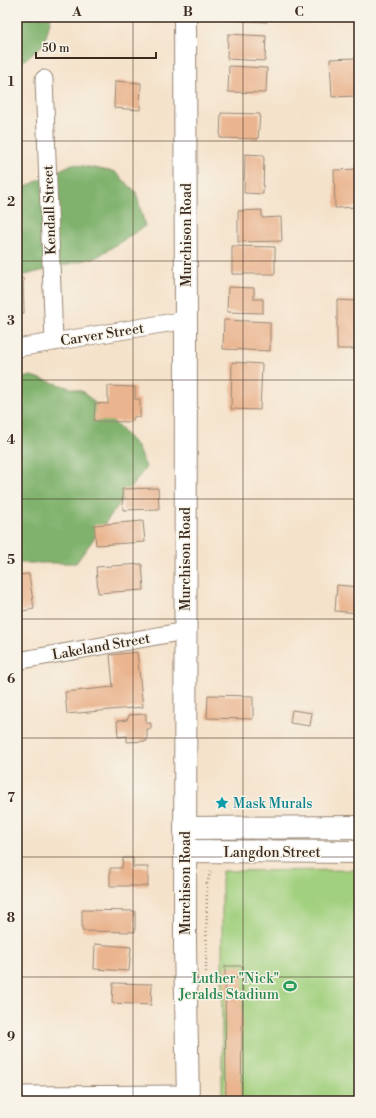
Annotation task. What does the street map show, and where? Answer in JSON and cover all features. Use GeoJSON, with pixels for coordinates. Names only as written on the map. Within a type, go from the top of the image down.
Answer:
{"type":"FeatureCollection","features":[{"type":"Feature","properties":{"kind":"main road","name":"Murchison Road"},"geometry":{"type":"LineString","coordinates":[[185,17],[185,944],[188,1098]]}},
{"type":"Feature","properties":{"kind":"main road","name":"Langdon Street"},"geometry":{"type":"LineString","coordinates":[[186,828],[359,827]]}},
{"type":"Feature","properties":{"kind":"main road","name":"Langdon Street"},"geometry":{"type":"LineString","coordinates":[[185,852],[359,852]]}},
{"type":"Feature","properties":{"kind":"street","name":"Kendall Street"},"geometry":{"type":"LineString","coordinates":[[44,79],[54,342]]}},
{"type":"Feature","properties":{"kind":"street","name":"Carver Street"},"geometry":{"type":"LineString","coordinates":[[17,348],[186,320]]}},
{"type":"Feature","properties":{"kind":"street","name":"Lakeland Street"},"geometry":{"type":"LineString","coordinates":[[17,661],[185,632]]}},
{"type":"Feature","properties":{"kind":"street"},"geometry":{"type":"LineString","coordinates":[[17,1095],[188,1098]]}},
{"type":"Feature","properties":{"kind":"path"},"geometry":{"type":"LineString","coordinates":[[206,977],[207,884],[209,873],[213,866]]}},
{"type":"Feature","properties":{"kind":"green space"},"geometry":{"type":"Polygon","coordinates":[[[17,17],[51,17],[44,44],[17,66],[17,17]]]}},
{"type":"Feature","properties":{"kind":"green space"},"geometry":{"type":"Polygon","coordinates":[[[72,164],[115,172],[136,192],[145,226],[97,257],[17,277],[17,191],[72,164]]]}},
{"type":"Feature","properties":{"kind":"green space"},"geometry":{"type":"Polygon","coordinates":[[[31,376],[84,392],[136,445],[146,467],[76,563],[17,563],[17,380],[31,376]]]}},
{"type":"Feature","properties":{"kind":"green space","name":"Luther \"Nick\" Jeralds Stadium"},"geometry":{"type":"Polygon","coordinates":[[[359,870],[359,1101],[222,1101],[222,871],[359,870]]]}},
{"type":"Feature","properties":{"kind":"building"},"geometry":{"type":"Polygon","coordinates":[[[229,17],[267,17],[267,22],[229,20],[229,17]]]}},
{"type":"Feature","properties":{"kind":"building"},"geometry":{"type":"Polygon","coordinates":[[[228,34],[266,36],[265,61],[227,59],[228,34]]]}},
{"type":"Feature","properties":{"kind":"building"},"geometry":{"type":"Polygon","coordinates":[[[356,58],[357,96],[332,97],[330,59],[356,58]]]}},
{"type":"Feature","properties":{"kind":"building"},"geometry":{"type":"Polygon","coordinates":[[[229,66],[267,68],[266,93],[228,92],[229,66]]]}},
{"type":"Feature","properties":{"kind":"building"},"geometry":{"type":"Polygon","coordinates":[[[115,81],[141,83],[140,110],[114,108],[115,81]]]}},
{"type":"Feature","properties":{"kind":"building"},"geometry":{"type":"Polygon","coordinates":[[[221,113],[260,114],[258,139],[220,138],[221,113]]]}},
{"type":"Feature","properties":{"kind":"building"},"geometry":{"type":"Polygon","coordinates":[[[18,144],[19,157],[17,157],[17,145],[18,144]]]}},
{"type":"Feature","properties":{"kind":"building"},"geometry":{"type":"Polygon","coordinates":[[[245,154],[264,155],[263,194],[244,193],[245,154]]]}},
{"type":"Feature","properties":{"kind":"building"},"geometry":{"type":"Polygon","coordinates":[[[359,169],[359,207],[335,208],[334,170],[359,169]]]}},
{"type":"Feature","properties":{"kind":"building"},"geometry":{"type":"Polygon","coordinates":[[[262,210],[262,218],[281,217],[282,241],[238,242],[238,211],[262,210]]]}},
{"type":"Feature","properties":{"kind":"building"},"geometry":{"type":"Polygon","coordinates":[[[232,246],[275,247],[275,274],[232,274],[232,246]]]}},
{"type":"Feature","properties":{"kind":"building"},"geometry":{"type":"Polygon","coordinates":[[[17,278],[23,278],[24,313],[17,313],[17,278]]]}},
{"type":"Feature","properties":{"kind":"building"},"geometry":{"type":"Polygon","coordinates":[[[228,287],[254,288],[254,299],[263,299],[263,313],[227,312],[228,287]]]}},
{"type":"Feature","properties":{"kind":"building"},"geometry":{"type":"Polygon","coordinates":[[[337,300],[358,301],[357,349],[337,349],[337,300]]]}},
{"type":"Feature","properties":{"kind":"building"},"geometry":{"type":"Polygon","coordinates":[[[224,320],[270,322],[270,351],[223,349],[224,320]]]}},
{"type":"Feature","properties":{"kind":"building"},"geometry":{"type":"Polygon","coordinates":[[[232,362],[262,364],[260,410],[231,409],[232,362]]]}},
{"type":"Feature","properties":{"kind":"building"},"geometry":{"type":"Polygon","coordinates":[[[108,386],[135,387],[135,399],[140,399],[140,418],[135,416],[131,422],[94,421],[95,403],[108,404],[108,386]]]}},
{"type":"Feature","properties":{"kind":"building"},"geometry":{"type":"Polygon","coordinates":[[[158,488],[159,509],[123,510],[122,489],[158,488]]]}},
{"type":"Feature","properties":{"kind":"building"},"geometry":{"type":"Polygon","coordinates":[[[143,521],[145,542],[96,545],[94,525],[143,521]]]}},
{"type":"Feature","properties":{"kind":"building"},"geometry":{"type":"Polygon","coordinates":[[[142,564],[144,590],[98,593],[96,567],[142,564]]]}},
{"type":"Feature","properties":{"kind":"building"},"geometry":{"type":"Polygon","coordinates":[[[29,574],[34,609],[17,612],[17,575],[29,574]]]}},
{"type":"Feature","properties":{"kind":"building"},"geometry":{"type":"Polygon","coordinates":[[[337,585],[359,587],[359,613],[335,611],[337,585]]]}},
{"type":"Feature","properties":{"kind":"building"},"geometry":{"type":"Polygon","coordinates":[[[137,652],[143,707],[67,714],[65,692],[113,687],[110,655],[137,652]]]}},
{"type":"Feature","properties":{"kind":"building"},"geometry":{"type":"Polygon","coordinates":[[[208,695],[253,696],[253,719],[207,718],[208,695]]]}},
{"type":"Feature","properties":{"kind":"building"},"geometry":{"type":"Polygon","coordinates":[[[292,710],[312,713],[310,726],[290,723],[292,710]]]}},
{"type":"Feature","properties":{"kind":"building"},"geometry":{"type":"Polygon","coordinates":[[[146,714],[146,723],[151,723],[151,729],[147,729],[147,741],[127,742],[127,736],[118,737],[117,721],[127,720],[129,715],[146,714]]]}},
{"type":"Feature","properties":{"kind":"building"},"geometry":{"type":"Polygon","coordinates":[[[123,858],[133,858],[133,867],[148,867],[148,886],[110,886],[110,868],[122,868],[123,858]]]}},
{"type":"Feature","properties":{"kind":"building"},"geometry":{"type":"Polygon","coordinates":[[[82,910],[135,911],[135,932],[82,931],[82,910]]]}},
{"type":"Feature","properties":{"kind":"building"},"geometry":{"type":"Polygon","coordinates":[[[95,944],[131,947],[129,971],[94,969],[95,944]]]}},
{"type":"Feature","properties":{"kind":"building"},"geometry":{"type":"Polygon","coordinates":[[[225,966],[243,966],[241,1101],[226,1101],[225,966]]]}},
{"type":"Feature","properties":{"kind":"building"},"geometry":{"type":"Polygon","coordinates":[[[113,983],[152,984],[151,1005],[112,1003],[113,983]]]}},
{"type":"Feature","properties":{"kind":"place","name":"Mask Murals"},"geometry":{"type":"Point","coordinates":[222,803]}},
{"type":"Feature","properties":{"kind":"place","name":"Luther \"Nick\" Jeralds Stadium"},"geometry":{"type":"Point","coordinates":[290,986]}}]}
